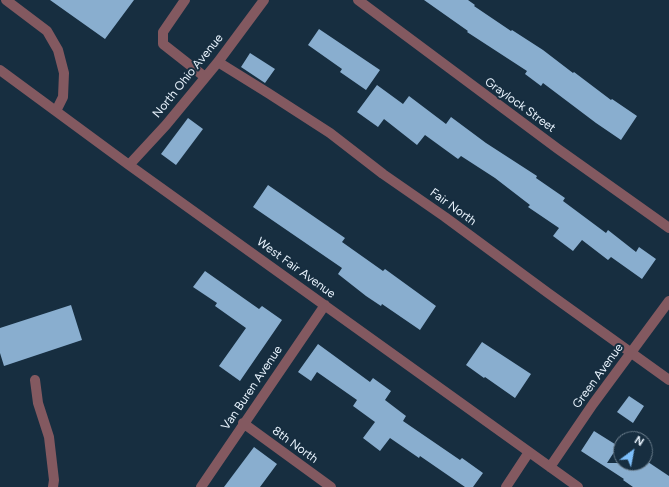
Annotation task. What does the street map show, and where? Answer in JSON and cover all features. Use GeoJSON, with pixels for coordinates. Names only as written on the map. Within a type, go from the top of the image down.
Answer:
{"type":"FeatureCollection","features":[{"type":"Feature","properties":{"kind":"street"},"geometry":{"type":"LineString","coordinates":[[6,0],[47,31],[58,50],[64,73],[63,97],[56,111]]}},
{"type":"Feature","properties":{"kind":"street"},"geometry":{"type":"LineString","coordinates":[[185,0],[163,32],[163,44],[205,77]]}},
{"type":"Feature","properties":{"kind":"street","name":"North Ohio Avenue"},"geometry":{"type":"LineString","coordinates":[[128,164],[166,124],[218,62],[264,0]]}},
{"type":"Feature","properties":{"kind":"street","name":"Graylock Street"},"geometry":{"type":"LineString","coordinates":[[358,0],[545,140],[669,228]]}},
{"type":"Feature","properties":{"kind":"street","name":"Fair North"},"geometry":{"type":"LineString","coordinates":[[218,62],[274,96],[330,133],[383,174],[445,217],[669,380]]}},
{"type":"Feature","properties":{"kind":"street","name":"West Fair Avenue"},"geometry":{"type":"LineString","coordinates":[[0,70],[128,164],[578,487]]}},
{"type":"Feature","properties":{"kind":"street","name":"Green Avenue"},"geometry":{"type":"LineString","coordinates":[[550,467],[593,404],[669,301]]}},
{"type":"Feature","properties":{"kind":"street","name":"Van Buren Avenue"},"geometry":{"type":"LineString","coordinates":[[201,487],[325,305]]}},
{"type":"Feature","properties":{"kind":"street"},"geometry":{"type":"LineString","coordinates":[[35,380],[38,403],[50,437],[54,480],[53,487]]}},
{"type":"Feature","properties":{"kind":"street","name":"8th North"},"geometry":{"type":"LineString","coordinates":[[243,424],[331,487]]}},
{"type":"Feature","properties":{"kind":"street"},"geometry":{"type":"LineString","coordinates":[[506,487],[530,452]]}},
{"type":"Feature","properties":{"kind":"building"},"geometry":{"type":"Polygon","coordinates":[[[50,0],[134,0],[105,39],[50,0]]]}},
{"type":"Feature","properties":{"kind":"building"},"geometry":{"type":"Polygon","coordinates":[[[424,0],[468,0],[475,5],[474,6],[543,50],[611,100],[612,99],[637,116],[621,140],[543,83],[541,86],[525,74],[527,71],[467,32],[468,31],[424,0]]]}},
{"type":"Feature","properties":{"kind":"building"},"geometry":{"type":"Polygon","coordinates":[[[319,29],[380,70],[366,90],[340,72],[342,69],[308,45],[319,29]]]}},
{"type":"Feature","properties":{"kind":"building"},"geometry":{"type":"Polygon","coordinates":[[[250,53],[275,69],[265,83],[241,67],[250,53]]]}},
{"type":"Feature","properties":{"kind":"building"},"geometry":{"type":"Polygon","coordinates":[[[377,85],[403,104],[409,96],[446,124],[451,117],[486,143],[537,176],[536,178],[565,198],[563,201],[606,233],[608,230],[636,252],[639,247],[656,259],[642,279],[611,257],[608,260],[582,240],[573,251],[553,236],[559,228],[528,207],[530,205],[495,178],[461,156],[458,159],[425,135],[417,145],[384,119],[378,127],[357,112],[377,85]]]}},
{"type":"Feature","properties":{"kind":"building"},"geometry":{"type":"Polygon","coordinates":[[[188,118],[203,129],[176,165],[161,154],[188,118]]]}},
{"type":"Feature","properties":{"kind":"building"},"geometry":{"type":"Polygon","coordinates":[[[268,185],[345,238],[342,242],[383,271],[385,269],[436,306],[420,330],[382,304],[381,306],[366,296],[338,274],[342,268],[253,207],[268,185]]]}},
{"type":"Feature","properties":{"kind":"building"},"geometry":{"type":"Polygon","coordinates":[[[205,271],[259,309],[262,306],[282,320],[240,381],[219,366],[246,328],[215,306],[217,303],[193,287],[205,271]]]}},
{"type":"Feature","properties":{"kind":"building"},"geometry":{"type":"Polygon","coordinates":[[[71,305],[82,340],[4,366],[0,353],[0,328],[71,305]]]}},
{"type":"Feature","properties":{"kind":"building"},"geometry":{"type":"Polygon","coordinates":[[[482,342],[531,374],[515,398],[466,365],[482,342]]]}},
{"type":"Feature","properties":{"kind":"building"},"geometry":{"type":"Polygon","coordinates":[[[318,344],[370,382],[373,378],[391,391],[385,400],[406,416],[403,421],[460,460],[462,458],[483,473],[473,487],[465,487],[420,456],[419,458],[390,438],[380,451],[363,438],[375,422],[353,406],[357,400],[317,372],[311,381],[298,372],[318,344]]]}},
{"type":"Feature","properties":{"kind":"building"},"geometry":{"type":"Polygon","coordinates":[[[629,396],[644,406],[633,423],[617,412],[629,396]]]}},
{"type":"Feature","properties":{"kind":"building"},"geometry":{"type":"Polygon","coordinates":[[[594,431],[613,443],[613,454],[607,463],[613,463],[613,471],[653,471],[653,465],[669,476],[669,487],[633,487],[623,480],[624,479],[581,451],[594,431]]]}},
{"type":"Feature","properties":{"kind":"building"},"geometry":{"type":"Polygon","coordinates":[[[254,447],[277,464],[260,487],[224,487],[254,447]]]}}]}
